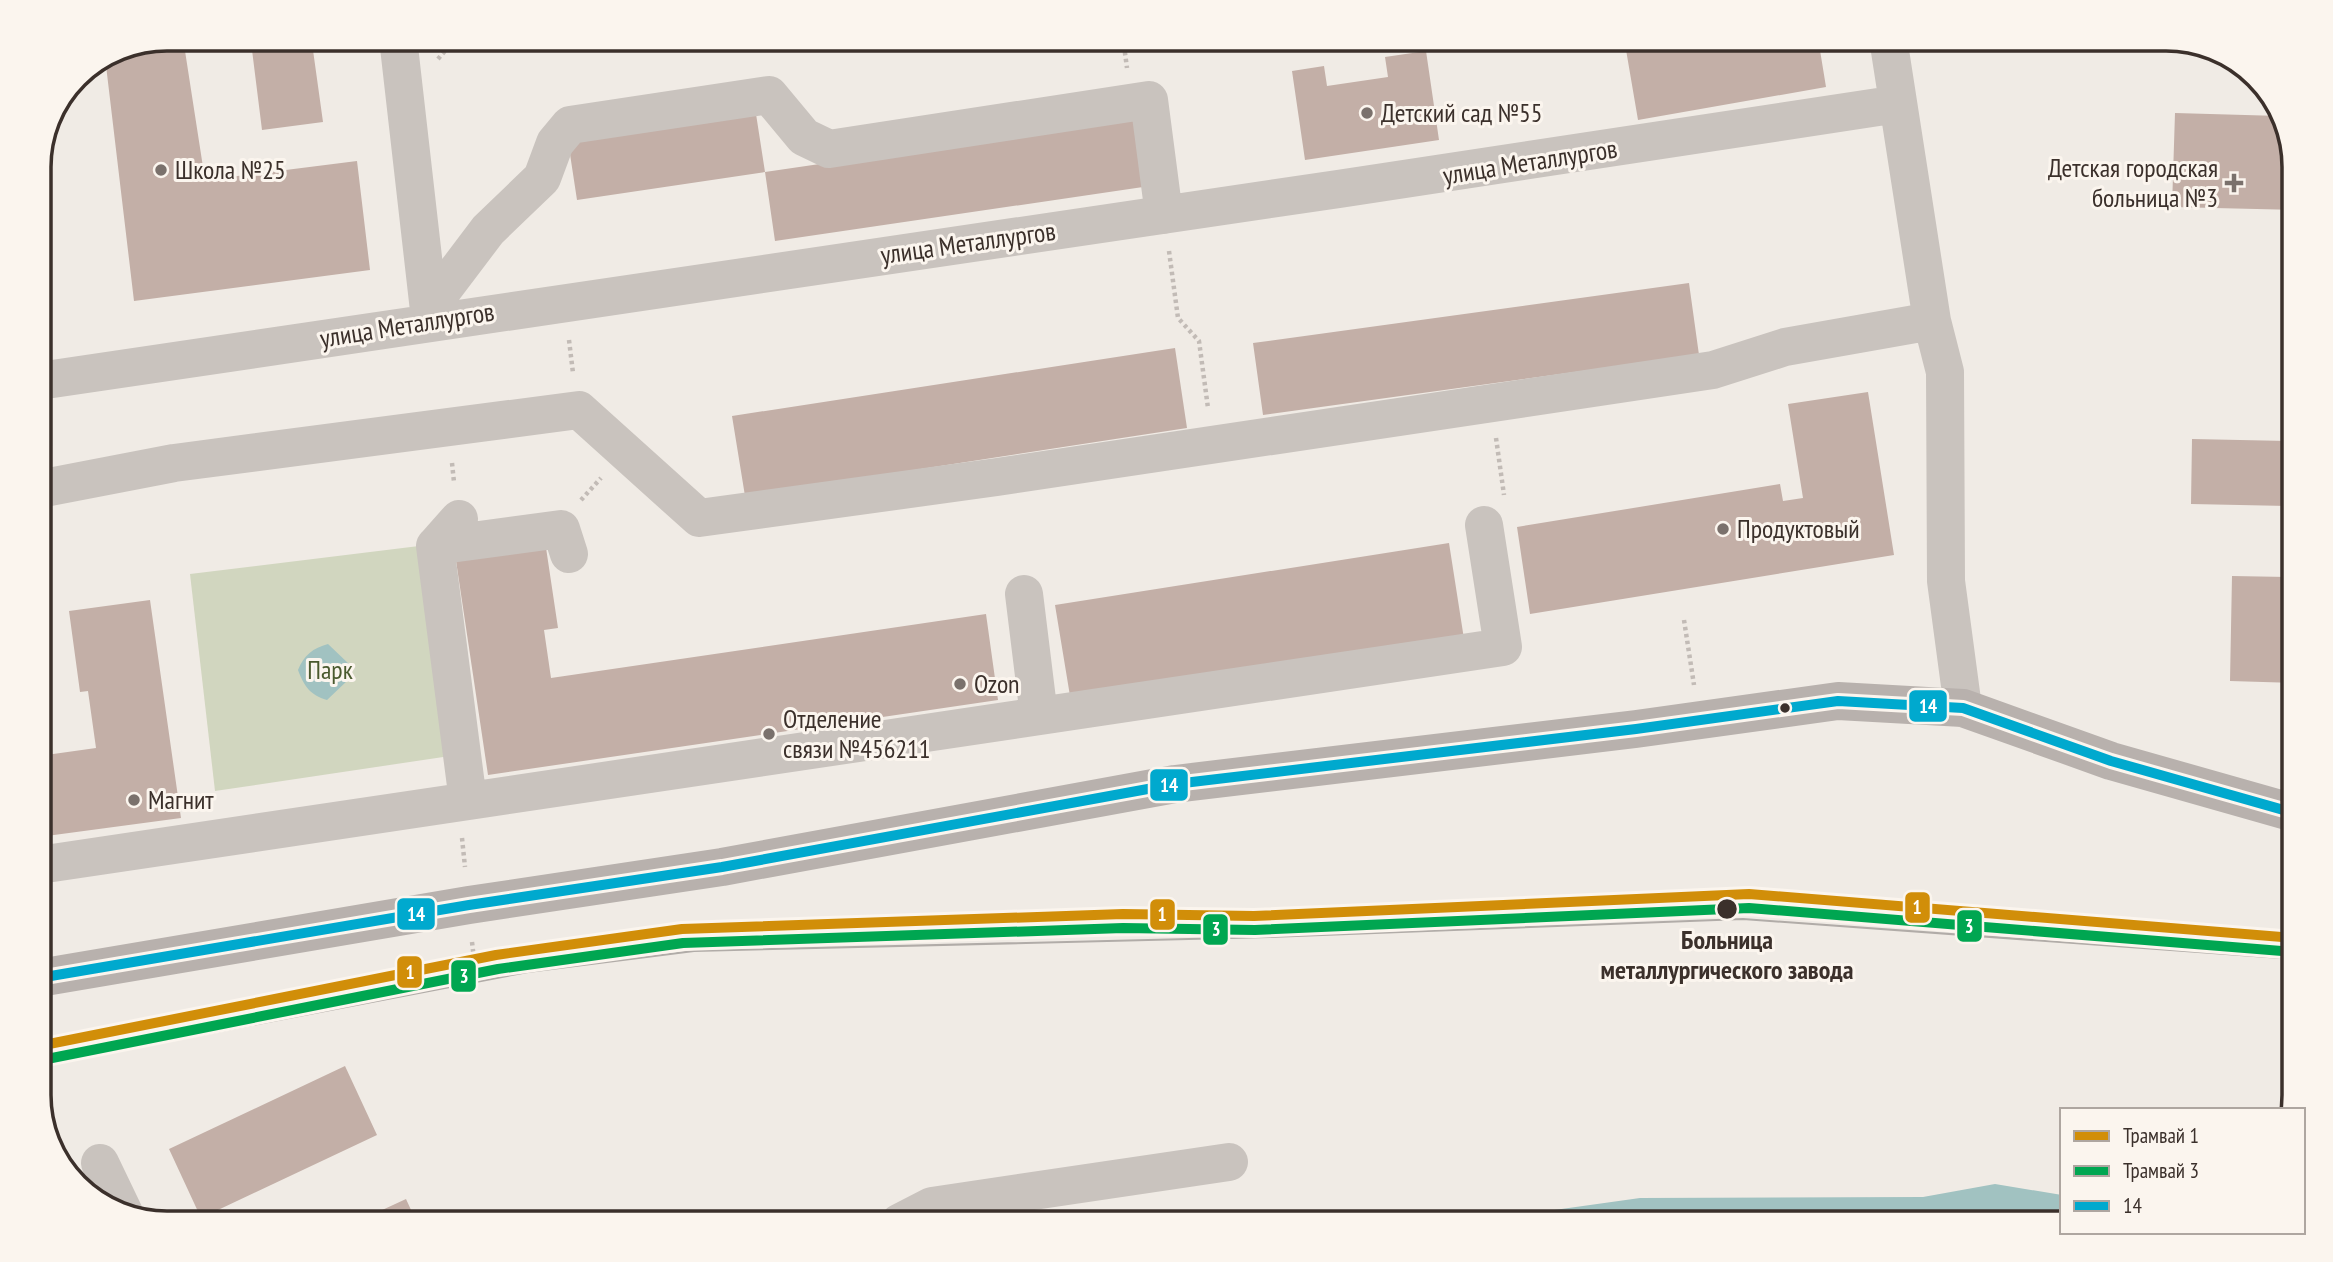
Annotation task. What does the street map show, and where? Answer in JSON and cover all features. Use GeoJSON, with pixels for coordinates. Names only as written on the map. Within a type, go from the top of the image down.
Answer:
{"type":"FeatureCollection","features":[{"type":"Feature","properties":{"kind":"main road"},"geometry":{"type":"LineString","coordinates":[[51,976],[469,905],[722,867],[1175,784],[1699,721],[1838,701],[1963,708],[2111,761],[2282,810]]}},
{"type":"Feature","properties":{"kind":"street"},"geometry":{"type":"LineString","coordinates":[[400,51],[430,314]]}},
{"type":"Feature","properties":{"kind":"street"},"geometry":{"type":"LineString","coordinates":[[1890,51],[1932,321],[1945,372],[1946,581],[1963,708]]}},
{"type":"Feature","properties":{"kind":"street"},"geometry":{"type":"LineString","coordinates":[[430,314],[488,230],[542,178],[555,143],[570,125],[769,95],[804,137],[829,149],[1149,100],[1164,215]]}},
{"type":"Feature","properties":{"kind":"street","name":"улица Металлургов"},"geometry":{"type":"LineString","coordinates":[[51,380],[430,314],[563,301],[1164,215],[1898,104]]}},
{"type":"Feature","properties":{"kind":"street"},"geometry":{"type":"LineString","coordinates":[[51,487],[174,463],[579,410],[699,518],[997,477],[1713,370],[1785,347],[1932,321]]}},
{"type":"Feature","properties":{"kind":"street"},"geometry":{"type":"LineString","coordinates":[[51,863],[1503,647],[1494,516]]}},
{"type":"Feature","properties":{"kind":"street"},"geometry":{"type":"LineString","coordinates":[[468,801],[447,533],[565,542]]}},
{"type":"Feature","properties":{"kind":"street"},"geometry":{"type":"LineString","coordinates":[[1024,594],[1040,716]]}},
{"type":"Feature","properties":{"kind":"street"},"geometry":{"type":"LineString","coordinates":[[922,1211],[932,1206],[1229,1162]]}},
{"type":"Feature","properties":{"kind":"street"},"geometry":{"type":"LineString","coordinates":[[100,1163],[118,1200]]}},
{"type":"Feature","properties":{"kind":"path"},"geometry":{"type":"LineString","coordinates":[[1124,51],[1125,57]]}},
{"type":"Feature","properties":{"kind":"path"},"geometry":{"type":"LineString","coordinates":[[1164,215],[1178,318],[1199,341],[1213,443]]}},
{"type":"Feature","properties":{"kind":"path"},"geometry":{"type":"LineString","coordinates":[[563,301],[574,376]]}},
{"type":"Feature","properties":{"kind":"path"},"geometry":{"type":"LineString","coordinates":[[1491,402],[1494,516]]}},
{"type":"Feature","properties":{"kind":"path"},"geometry":{"type":"LineString","coordinates":[[447,428],[447,533]]}},
{"type":"Feature","properties":{"kind":"path"},"geometry":{"type":"LineString","coordinates":[[565,542],[590,487],[628,455]]}},
{"type":"Feature","properties":{"kind":"path"},"geometry":{"type":"LineString","coordinates":[[1684,620],[1699,721]]}},
{"type":"Feature","properties":{"kind":"green space","name":"Парк"},"geometry":{"type":"Polygon","coordinates":[[[419,546],[450,756],[215,791],[190,574],[419,546]]]}},
{"type":"Feature","properties":{"kind":"water"},"geometry":{"type":"Polygon","coordinates":[[[328,644],[350,665],[348,680],[327,700],[308,689],[298,670],[310,653],[328,644]]]}},
{"type":"Feature","properties":{"kind":"water"},"geometry":{"type":"Polygon","coordinates":[[[1995,1184],[2060,1195],[2060,1211],[1547,1211],[1640,1198],[1923,1197],[1995,1184]]]}},
{"type":"Feature","properties":{"kind":"building","name":"Школа №25"},"geometry":{"type":"Polygon","coordinates":[[[185,51],[205,180],[357,161],[370,270],[134,301],[106,68],[109,66],[144,53],[185,51]]]}},
{"type":"Feature","properties":{"kind":"building"},"geometry":{"type":"Polygon","coordinates":[[[252,51],[313,51],[323,122],[262,130],[252,51]]]}},
{"type":"Feature","properties":{"kind":"building","name":"Детский сад №55"},"geometry":{"type":"Polygon","coordinates":[[[1426,51],[1439,140],[1305,160],[1292,71],[1324,66],[1327,86],[1388,77],[1385,57],[1426,51]]]}},
{"type":"Feature","properties":{"kind":"building"},"geometry":{"type":"Polygon","coordinates":[[[1626,51],[1820,51],[1826,87],[1638,120],[1626,51]]]}},
{"type":"Feature","properties":{"kind":"building","name":"Детская городская больница №3"},"geometry":{"type":"Polygon","coordinates":[[[2175,113],[2270,116],[2282,159],[2282,210],[2172,207],[2175,113]]]}},
{"type":"Feature","properties":{"kind":"building"},"geometry":{"type":"Polygon","coordinates":[[[756,114],[765,172],[577,200],[568,141],[756,114]]]}},
{"type":"Feature","properties":{"kind":"building"},"geometry":{"type":"Polygon","coordinates":[[[1133,118],[1143,187],[775,241],[765,172],[1133,118]]]}},
{"type":"Feature","properties":{"kind":"building"},"geometry":{"type":"Polygon","coordinates":[[[1689,283],[1699,355],[1263,415],[1253,343],[1689,283]]]}},
{"type":"Feature","properties":{"kind":"building"},"geometry":{"type":"Polygon","coordinates":[[[1175,348],[1187,428],[745,496],[732,416],[1175,348]]]}},
{"type":"Feature","properties":{"kind":"building"},"geometry":{"type":"Polygon","coordinates":[[[1868,392],[1894,555],[1530,614],[1517,527],[1780,484],[1783,501],[1803,498],[1788,404],[1868,392]]]}},
{"type":"Feature","properties":{"kind":"building"},"geometry":{"type":"Polygon","coordinates":[[[2192,439],[2282,441],[2282,506],[2191,504],[2192,439]]]}},
{"type":"Feature","properties":{"kind":"building"},"geometry":{"type":"Polygon","coordinates":[[[545,541],[558,628],[544,630],[551,678],[986,614],[998,700],[488,775],[455,554],[545,541]]]}},
{"type":"Feature","properties":{"kind":"building"},"geometry":{"type":"Polygon","coordinates":[[[1449,543],[1464,639],[1071,702],[1055,605],[1449,543]]]}},
{"type":"Feature","properties":{"kind":"building"},"geometry":{"type":"Polygon","coordinates":[[[2232,576],[2282,577],[2282,683],[2230,681],[2232,576]]]}},
{"type":"Feature","properties":{"kind":"building"},"geometry":{"type":"Polygon","coordinates":[[[150,600],[181,818],[51,835],[51,754],[96,748],[88,691],[80,692],[69,611],[150,600]]]}},
{"type":"Feature","properties":{"kind":"building"},"geometry":{"type":"Polygon","coordinates":[[[345,1066],[377,1135],[216,1211],[198,1211],[169,1149],[345,1066]]]}},
{"type":"Feature","properties":{"kind":"building"},"geometry":{"type":"Polygon","coordinates":[[[406,1199],[412,1211],[380,1211],[406,1199]]]}},
{"type":"Feature","properties":{"kind":"tram line","name":"1"},"geometry":{"type":"LineString","coordinates":[[51,1044],[496,955],[682,929],[1123,914],[1254,916],[1749,894],[2282,937]]}},
{"type":"Feature","properties":{"kind":"tram line","name":"3"},"geometry":{"type":"LineString","coordinates":[[51,1058],[498,969],[683,943],[1123,928],[1255,930],[1749,908],[2282,951]]}},
{"type":"Feature","properties":{"kind":"tram line"},"geometry":{"type":"LineString","coordinates":[[51,1064],[528,972],[694,951],[1270,937],[1743,919],[2282,958]]}},
{"type":"Feature","properties":{"kind":"transit line","name":"14"},"geometry":{"type":"LineString","coordinates":[[51,976],[469,905],[722,867],[1175,784],[1636,729],[1838,701],[1963,708],[2111,761],[2282,810]]}},
{"type":"Feature","properties":{"kind":"place","name":"Детский сад №55"},"geometry":{"type":"Point","coordinates":[1367,113]}},
{"type":"Feature","properties":{"kind":"place","name":"Школа №25"},"geometry":{"type":"Point","coordinates":[161,170]}},
{"type":"Feature","properties":{"kind":"place","name":"Детская городская больница №3"},"geometry":{"type":"Point","coordinates":[2234,183]}},
{"type":"Feature","properties":{"kind":"place","name":"Продуктовый"},"geometry":{"type":"Point","coordinates":[1723,529]}},
{"type":"Feature","properties":{"kind":"place","name":"Ozon"},"geometry":{"type":"Point","coordinates":[960,684]}},
{"type":"Feature","properties":{"kind":"place","name":"Отделение связи №456211"},"geometry":{"type":"Point","coordinates":[769,734]}},
{"type":"Feature","properties":{"kind":"place","name":"Магнит"},"geometry":{"type":"Point","coordinates":[134,800]}},
{"type":"Feature","properties":{"kind":"place","name":"Больница металлургического завода"},"geometry":{"type":"Point","coordinates":[1727,909]}}]}
